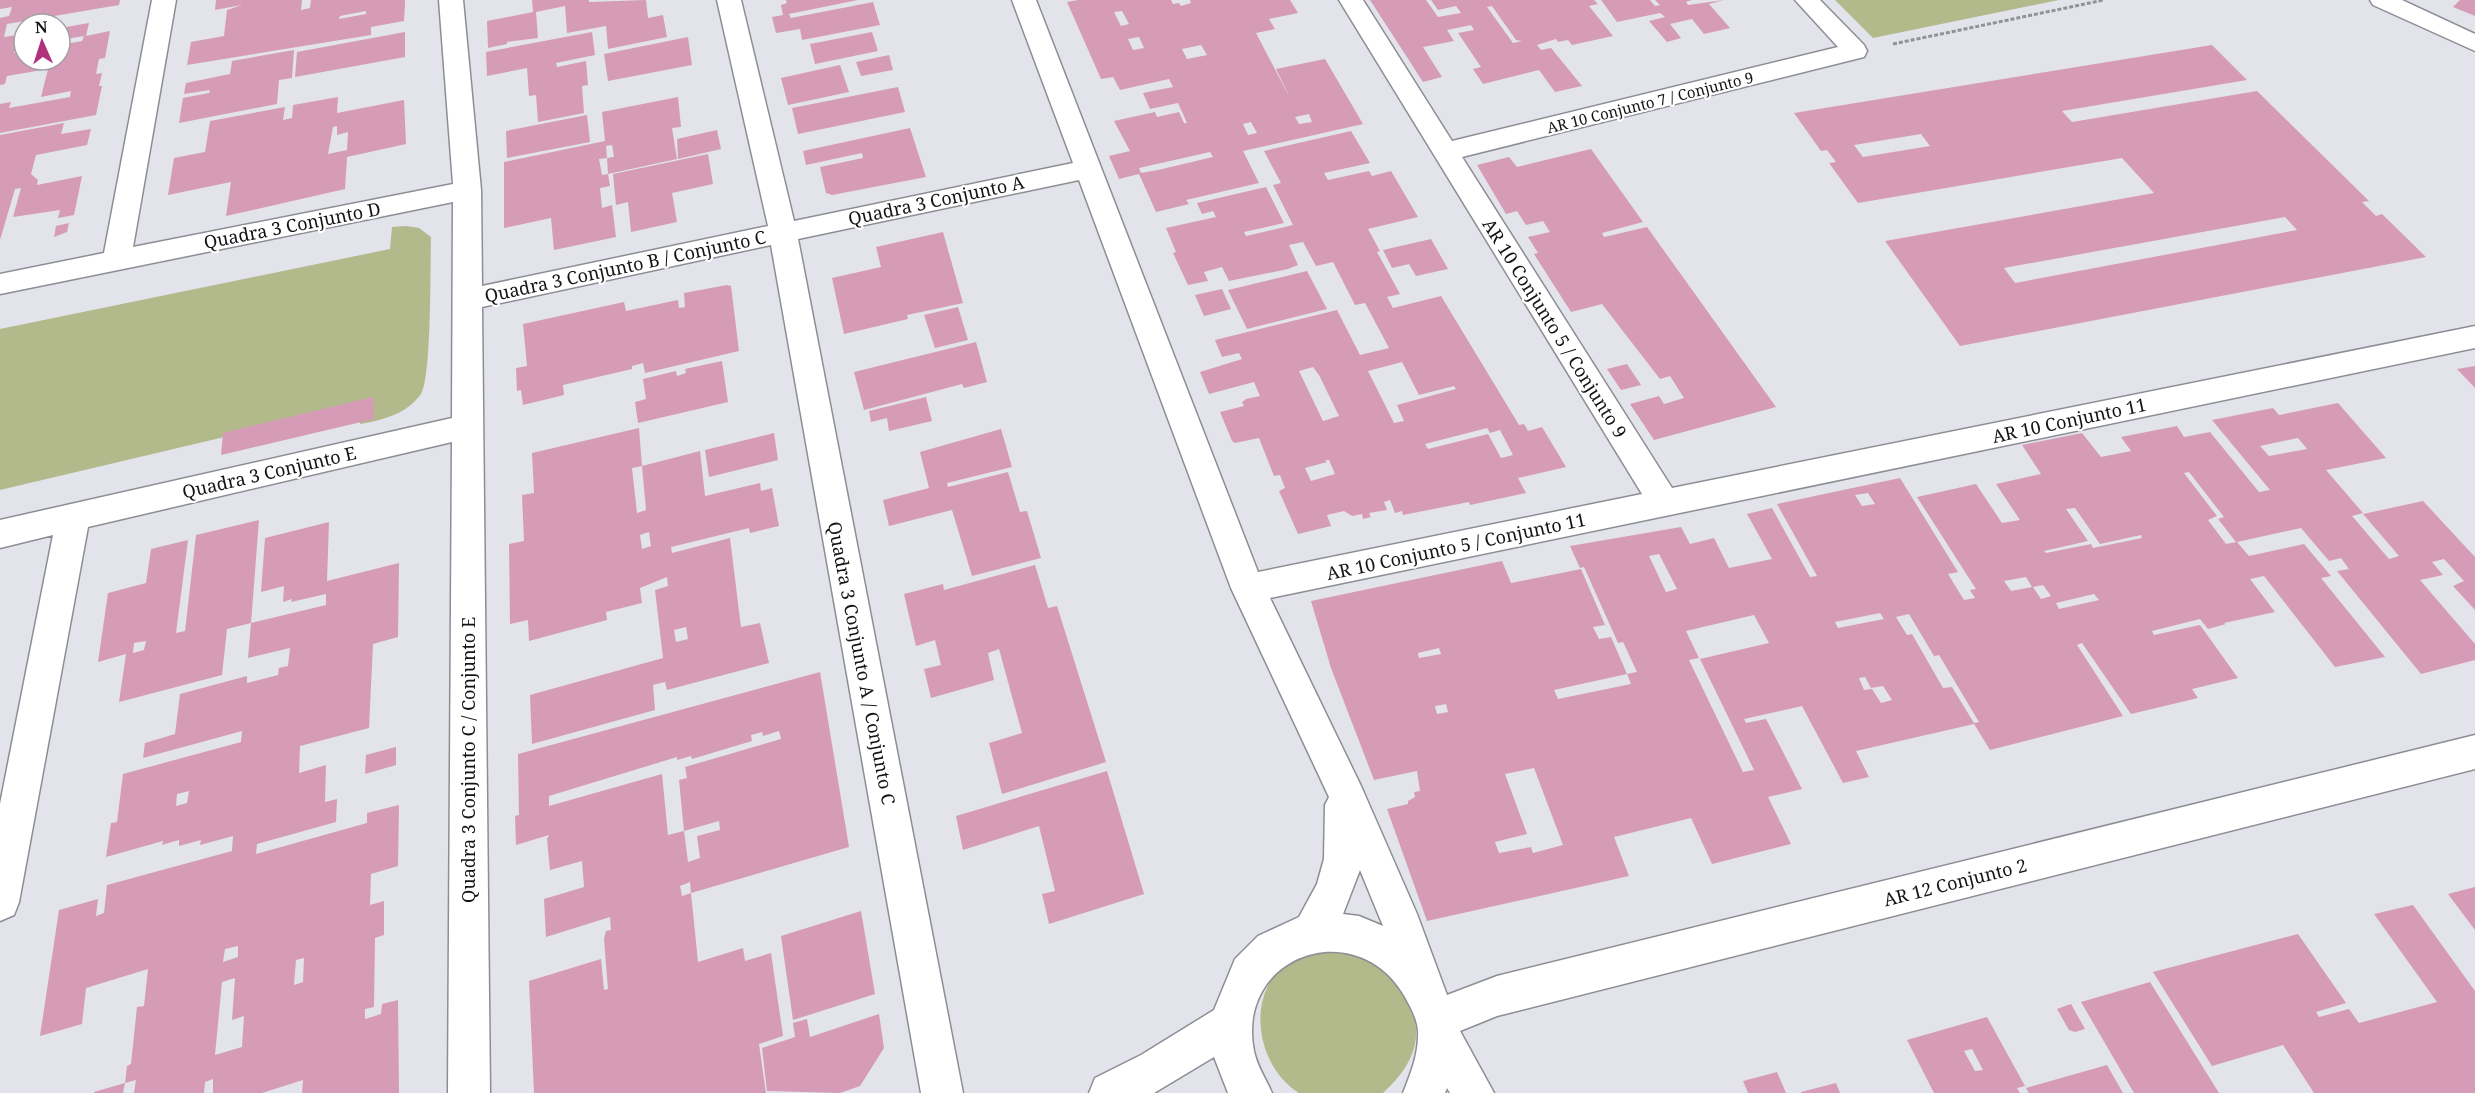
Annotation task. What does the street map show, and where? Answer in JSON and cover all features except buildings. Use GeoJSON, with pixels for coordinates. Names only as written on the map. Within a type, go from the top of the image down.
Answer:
{"type":"FeatureCollection","features":[{"type":"Feature","properties":{"kind":"street"},"geometry":{"type":"LineString","coordinates":[[117,260],[164,0]]}},
{"type":"Feature","properties":{"kind":"street","name":"Quadra 3 Conjunto C / Conjunto E"},"geometry":{"type":"LineString","coordinates":[[452,0],[467,190],[469,1093]]}},
{"type":"Feature","properties":{"kind":"street","name":"Quadra 3 Conjunto A / Conjunto C"},"geometry":{"type":"LineString","coordinates":[[729,0],[783,232],[942,1093]]}},
{"type":"Feature","properties":{"kind":"street"},"geometry":{"type":"LineString","coordinates":[[1024,0],[1248,588],[1343,786],[1398,914],[1433,1013],[1435,1066],[1424,1093]]}},
{"type":"Feature","properties":{"kind":"street","name":"AR 10 Conjunto 5 / Conjunto 9"},"geometry":{"type":"LineString","coordinates":[[1351,0],[1664,503]]}},
{"type":"Feature","properties":{"kind":"street"},"geometry":{"type":"LineString","coordinates":[[1807,0],[1855,51]]}},
{"type":"Feature","properties":{"kind":"street"},"geometry":{"type":"LineString","coordinates":[[2382,0],[2475,43]]}},
{"type":"Feature","properties":{"kind":"street","name":"AR 10 Conjunto 7 / Conjunto 9"},"geometry":{"type":"LineString","coordinates":[[1445,152],[1855,51]]}},
{"type":"Feature","properties":{"kind":"street","name":"Quadra 3 Conjunto A"},"geometry":{"type":"LineString","coordinates":[[783,232],[1089,169]]}},
{"type":"Feature","properties":{"kind":"street","name":"Quadra 3 Conjunto D"},"geometry":{"type":"LineString","coordinates":[[0,284],[467,190]]}},
{"type":"Feature","properties":{"kind":"street","name":"Quadra 3 Conjunto B / Conjunto C"},"geometry":{"type":"LineString","coordinates":[[468,299],[783,232]]}},
{"type":"Feature","properties":{"kind":"street","name":"AR 10 Conjunto 11"},"geometry":{"type":"LineString","coordinates":[[1664,503],[2475,337]]}},
{"type":"Feature","properties":{"kind":"street","name":"Quadra 3 Conjunto E"},"geometry":{"type":"LineString","coordinates":[[0,534],[466,427]]}},
{"type":"Feature","properties":{"kind":"street","name":"AR 10 Conjunto 5 / Conjunto 11"},"geometry":{"type":"LineString","coordinates":[[1248,588],[1664,503]]}},
{"type":"Feature","properties":{"kind":"street"},"geometry":{"type":"LineString","coordinates":[[0,902],[73,518]]}},
{"type":"Feature","properties":{"kind":"street","name":"AR 12 Conjunto 2"},"geometry":{"type":"LineString","coordinates":[[1433,1013],[2475,752]]}},
{"type":"Feature","properties":{"kind":"street"},"geometry":{"type":"LineString","coordinates":[[1313,931],[1338,878],[1346,847],[1343,786]]}},
{"type":"Feature","properties":{"kind":"street"},"geometry":{"type":"LineString","coordinates":[[1251,1093],[1242,1081],[1232,1052],[1231,1023],[1240,990],[1257,962],[1283,942],[1313,931],[1345,932],[1377,940],[1404,960],[1473,1093]]}},
{"type":"Feature","properties":{"kind":"street"},"geometry":{"type":"LineString","coordinates":[[1110,1093],[1156,1070],[1231,1023]]}},
{"type":"Feature","properties":{"kind":"path"},"geometry":{"type":"LineString","coordinates":[[1855,51],[2104,0]]}},
{"type":"Feature","properties":{"kind":"green space"},"geometry":{"type":"Polygon","coordinates":[[[1835,0],[2059,0],[1873,38],[1835,0]]]}},
{"type":"Feature","properties":{"kind":"green space"},"geometry":{"type":"Polygon","coordinates":[[[392,227],[419,228],[431,237],[430,319],[425,383],[421,394],[409,407],[386,418],[360,424],[359,405],[0,490],[0,329],[390,249],[392,227]]]}},
{"type":"Feature","properties":{"kind":"green space"},"geometry":{"type":"Polygon","coordinates":[[[1340,948],[1384,964],[1409,1002],[1414,1016],[1416,1030],[1411,1056],[1395,1081],[1383,1093],[1299,1093],[1284,1081],[1272,1064],[1264,1046],[1261,1026],[1262,1006],[1267,987],[1278,971],[1300,957],[1340,948]]]}}]}
